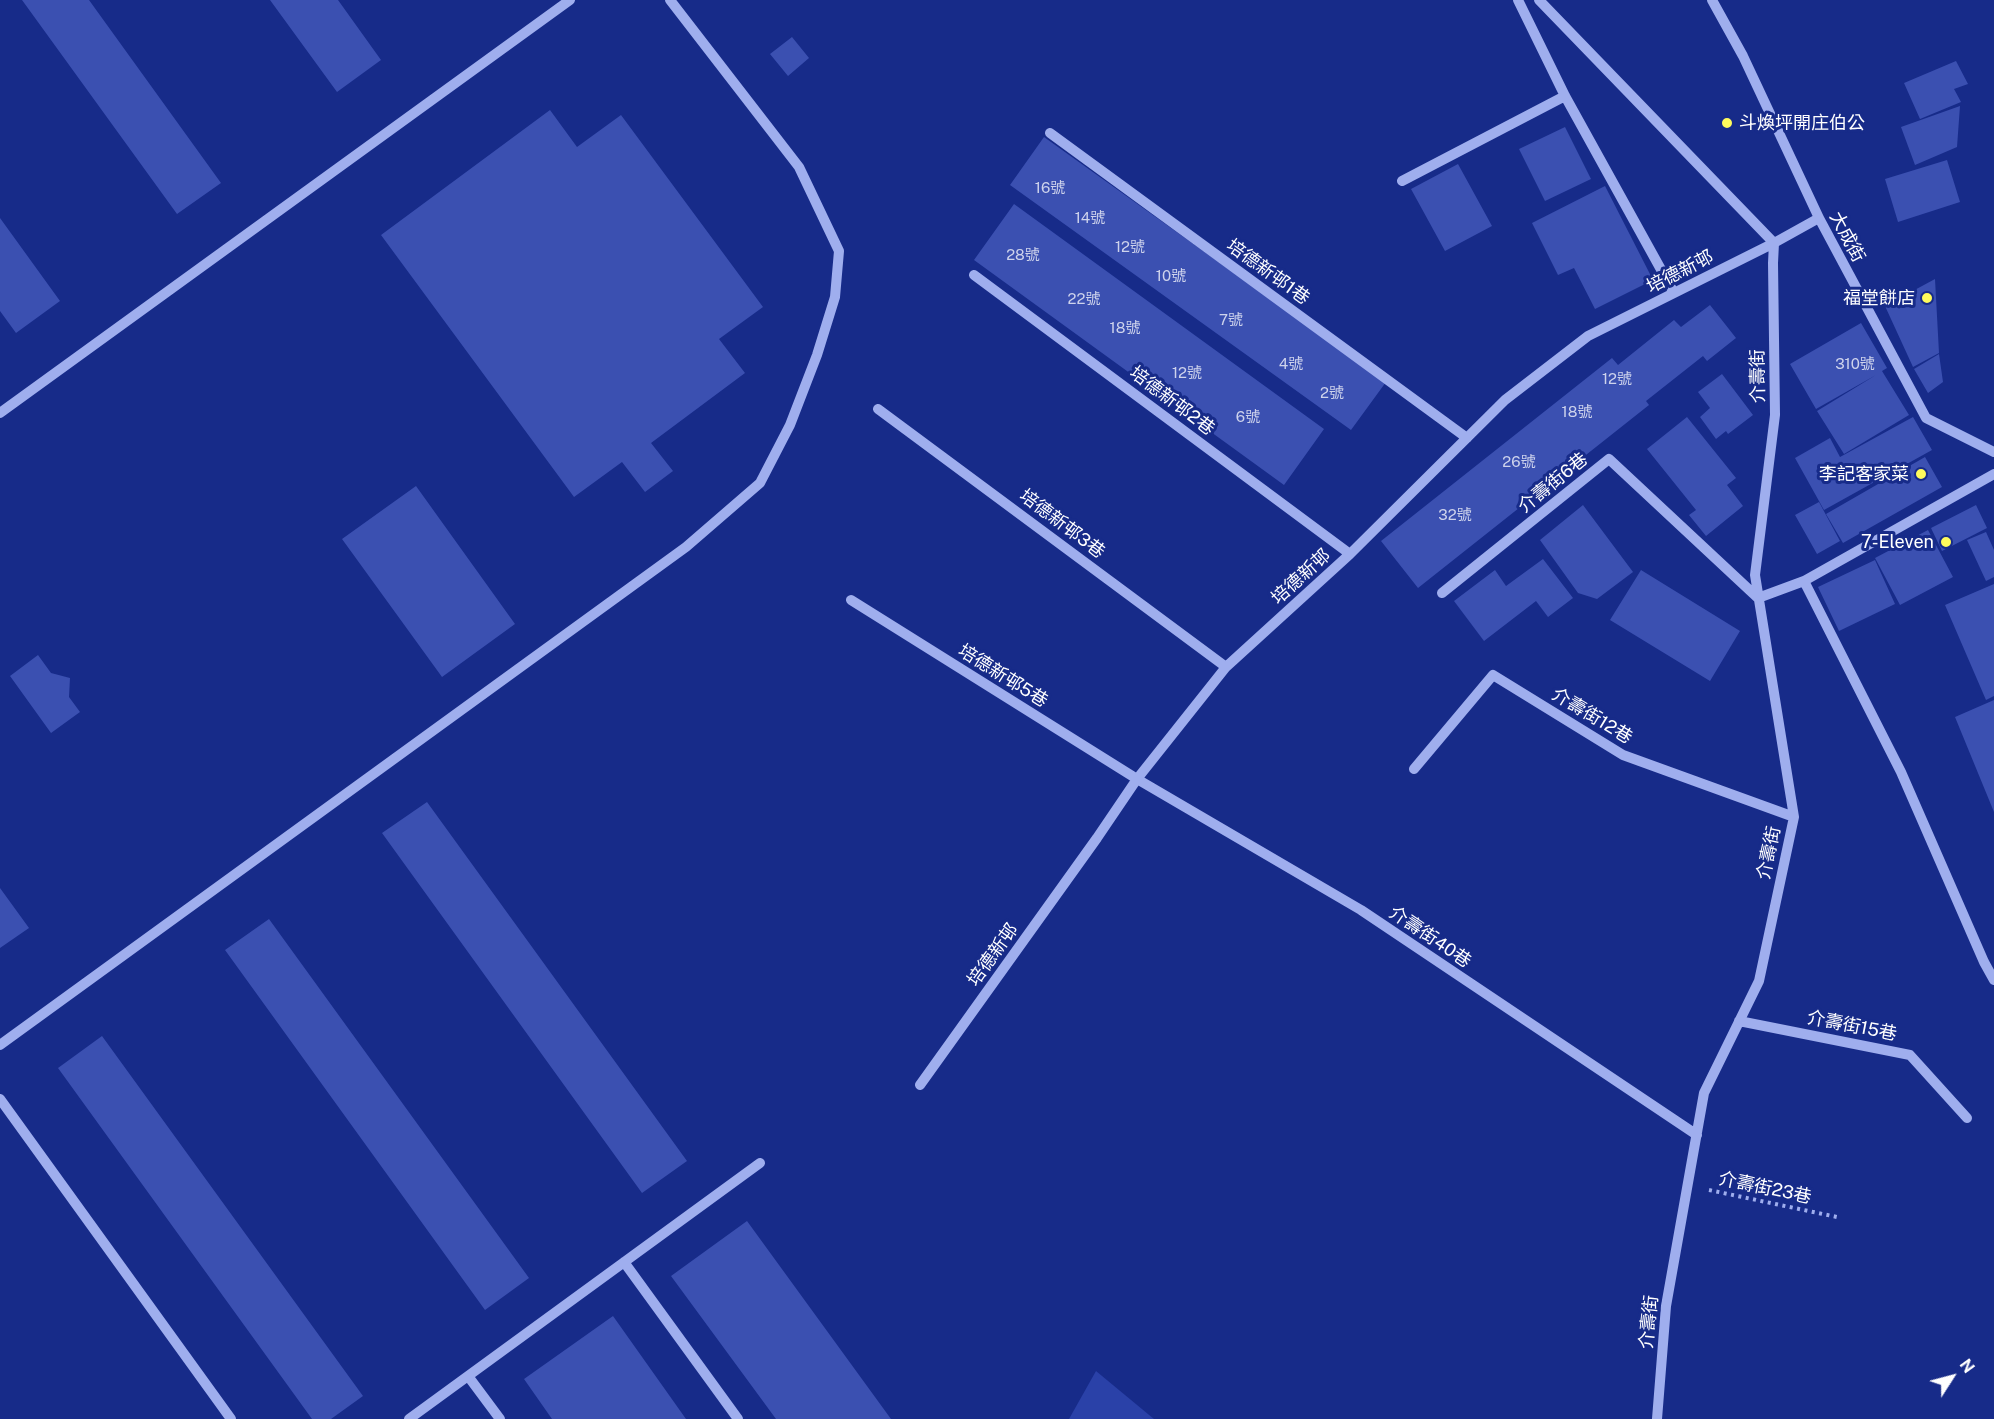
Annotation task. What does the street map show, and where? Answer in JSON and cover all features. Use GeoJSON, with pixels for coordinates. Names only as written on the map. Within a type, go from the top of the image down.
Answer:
{"type":"FeatureCollection","features":[{"type":"Feature","properties":{"kind":"street"},"geometry":{"type":"LineString","coordinates":[[2,407],[570,0]]}},
{"type":"Feature","properties":{"kind":"street"},"geometry":{"type":"LineString","coordinates":[[0,1045],[686,547],[760,483],[790,425],[817,355],[835,297],[839,251],[799,167],[670,0]]}},
{"type":"Feature","properties":{"kind":"street"},"geometry":{"type":"LineString","coordinates":[[1518,0],[1564,96],[1674,293]]}},
{"type":"Feature","properties":{"kind":"street"},"geometry":{"type":"LineString","coordinates":[[1539,0],[1774,243]]}},
{"type":"Feature","properties":{"kind":"street","name":"大成街"},"geometry":{"type":"LineString","coordinates":[[1712,0],[1743,56],[1819,218],[1926,418],[1994,452]]}},
{"type":"Feature","properties":{"kind":"street"},"geometry":{"type":"LineString","coordinates":[[1402,182],[1564,96]]}},
{"type":"Feature","properties":{"kind":"street","name":"培德新邨1巷"},"geometry":{"type":"LineString","coordinates":[[1050,133],[1467,438]]}},
{"type":"Feature","properties":{"kind":"street","name":"培德新邨"},"geometry":{"type":"LineString","coordinates":[[920,1086],[1137,779],[1226,667],[1350,554],[1505,400],[1588,336],[1819,218]]}},
{"type":"Feature","properties":{"kind":"street","name":"介壽街"},"geometry":{"type":"LineString","coordinates":[[1657,1419],[1666,1306],[1704,1093],[1759,981],[1794,817],[1755,575],[1775,415],[1774,243]]}},
{"type":"Feature","properties":{"kind":"street","name":"培德新邨2巷"},"geometry":{"type":"LineString","coordinates":[[974,275],[1350,554]]}},
{"type":"Feature","properties":{"kind":"street","name":"培德新邨3巷"},"geometry":{"type":"LineString","coordinates":[[878,409],[1226,667]]}},
{"type":"Feature","properties":{"kind":"street","name":"介壽街6巷"},"geometry":{"type":"LineString","coordinates":[[1442,593],[1609,459],[1758,598]]}},
{"type":"Feature","properties":{"kind":"street"},"geometry":{"type":"LineString","coordinates":[[1758,598],[1804,581],[1994,474]]}},
{"type":"Feature","properties":{"kind":"street"},"geometry":{"type":"LineString","coordinates":[[1804,581],[1901,772],[1994,980]]}},
{"type":"Feature","properties":{"kind":"street","name":"培德新邨5巷"},"geometry":{"type":"LineString","coordinates":[[851,600],[1137,779]]}},
{"type":"Feature","properties":{"kind":"street","name":"介壽街12巷"},"geometry":{"type":"LineString","coordinates":[[1414,769],[1493,675],[1623,755],[1794,817]]}},
{"type":"Feature","properties":{"kind":"street","name":"介壽街40巷"},"geometry":{"type":"LineString","coordinates":[[1137,779],[1360,910],[1697,1135]]}},
{"type":"Feature","properties":{"kind":"street","name":"介壽街15巷"},"geometry":{"type":"LineString","coordinates":[[1739,1021],[1910,1054],[1967,1118]]}},
{"type":"Feature","properties":{"kind":"street"},"geometry":{"type":"LineString","coordinates":[[0,1099],[231,1419]]}},
{"type":"Feature","properties":{"kind":"street"},"geometry":{"type":"LineString","coordinates":[[409,1419],[760,1163]]}},
{"type":"Feature","properties":{"kind":"street"},"geometry":{"type":"LineString","coordinates":[[624,1262],[738,1419]]}},
{"type":"Feature","properties":{"kind":"street"},"geometry":{"type":"LineString","coordinates":[[468,1376],[500,1419]]}},
{"type":"Feature","properties":{"kind":"path","name":"介壽街23巷"},"geometry":{"type":"LineString","coordinates":[[1688,1186],[1837,1217]]}},
{"type":"Feature","properties":{"kind":"shaded area"},"geometry":{"type":"Polygon","coordinates":[[[1096,1371],[1154,1419],[1069,1419],[1096,1371]]]}},
{"type":"Feature","properties":{"kind":"building"},"geometry":{"type":"Polygon","coordinates":[[[22,0],[89,0],[221,183],[177,214],[22,0]]]}},
{"type":"Feature","properties":{"kind":"building"},"geometry":{"type":"Polygon","coordinates":[[[270,0],[338,0],[381,60],[337,92],[270,0]]]}},
{"type":"Feature","properties":{"kind":"building"},"geometry":{"type":"Polygon","coordinates":[[[792,37],[809,58],[788,76],[770,54],[792,37]]]}},
{"type":"Feature","properties":{"kind":"building"},"geometry":{"type":"Polygon","coordinates":[[[1956,61],[1968,84],[1954,89],[1961,102],[1920,119],[1904,83],[1956,61]]]}},
{"type":"Feature","properties":{"kind":"building"},"geometry":{"type":"Polygon","coordinates":[[[1960,106],[1957,147],[1915,165],[1901,127],[1960,106]]]}},
{"type":"Feature","properties":{"kind":"building"},"geometry":{"type":"Polygon","coordinates":[[[550,110],[577,147],[621,115],[763,307],[719,339],[745,373],[651,443],[673,471],[645,492],[622,462],[574,497],[381,235],[550,110]]]}},
{"type":"Feature","properties":{"kind":"building"},"geometry":{"type":"Polygon","coordinates":[[[1565,127],[1591,179],[1545,201],[1519,149],[1565,127]]]}},
{"type":"Feature","properties":{"kind":"building"},"geometry":{"type":"Polygon","coordinates":[[[1044,137],[1386,382],[1351,430],[1010,185],[1044,137]]]}},
{"type":"Feature","properties":{"kind":"building"},"geometry":{"type":"Polygon","coordinates":[[[1947,160],[1960,202],[1898,222],[1885,179],[1947,160]]]}},
{"type":"Feature","properties":{"kind":"building"},"geometry":{"type":"Polygon","coordinates":[[[1458,164],[1492,226],[1445,251],[1411,189],[1458,164]]]}},
{"type":"Feature","properties":{"kind":"building"},"geometry":{"type":"Polygon","coordinates":[[[1605,186],[1653,280],[1595,309],[1574,268],[1558,275],[1532,223],[1605,186]]]}},
{"type":"Feature","properties":{"kind":"building"},"geometry":{"type":"Polygon","coordinates":[[[1014,204],[1324,429],[1284,485],[974,260],[1014,204]]]}},
{"type":"Feature","properties":{"kind":"building"},"geometry":{"type":"Polygon","coordinates":[[[0,218],[60,301],[16,333],[0,311],[0,218]]]}},
{"type":"Feature","properties":{"kind":"building"},"geometry":{"type":"Polygon","coordinates":[[[1935,279],[1939,353],[1913,367],[1885,306],[1935,279]]]}},
{"type":"Feature","properties":{"kind":"building"},"geometry":{"type":"Polygon","coordinates":[[[1710,305],[1736,338],[1707,361],[1703,356],[1646,401],[1649,405],[1418,588],[1381,541],[1612,358],[1618,365],[1674,320],[1681,327],[1710,305]]]}},
{"type":"Feature","properties":{"kind":"building"},"geometry":{"type":"Polygon","coordinates":[[[1861,323],[1887,368],[1882,371],[1909,415],[1844,454],[1817,411],[1876,375],[1816,409],[1790,364],[1861,323]]]}},
{"type":"Feature","properties":{"kind":"building"},"geometry":{"type":"Polygon","coordinates":[[[1939,354],[1943,382],[1928,393],[1914,369],[1939,354]]]}},
{"type":"Feature","properties":{"kind":"building"},"geometry":{"type":"Polygon","coordinates":[[[1722,374],[1753,415],[1728,434],[1726,431],[1716,439],[1700,417],[1710,408],[1698,392],[1722,374]]]}},
{"type":"Feature","properties":{"kind":"building"},"geometry":{"type":"Polygon","coordinates":[[[1687,417],[1736,478],[1727,485],[1743,506],[1706,536],[1689,515],[1696,510],[1647,449],[1687,417]]]}},
{"type":"Feature","properties":{"kind":"building"},"geometry":{"type":"Polygon","coordinates":[[[1913,417],[1932,450],[1824,510],[1795,458],[1830,438],[1840,457],[1913,417]]]}},
{"type":"Feature","properties":{"kind":"building"},"geometry":{"type":"Polygon","coordinates":[[[1925,457],[1942,487],[1843,543],[1826,514],[1925,457]]]}},
{"type":"Feature","properties":{"kind":"building"},"geometry":{"type":"Polygon","coordinates":[[[416,486],[515,624],[442,677],[342,539],[416,486]]]}},
{"type":"Feature","properties":{"kind":"building"},"geometry":{"type":"Polygon","coordinates":[[[1819,502],[1840,541],[1817,554],[1795,515],[1819,502]]]}},
{"type":"Feature","properties":{"kind":"building"},"geometry":{"type":"Polygon","coordinates":[[[1583,505],[1633,572],[1597,599],[1578,593],[1540,540],[1583,505]]]}},
{"type":"Feature","properties":{"kind":"building"},"geometry":{"type":"Polygon","coordinates":[[[1976,505],[1987,528],[1942,551],[1931,528],[1976,505]]]}},
{"type":"Feature","properties":{"kind":"building"},"geometry":{"type":"Polygon","coordinates":[[[1928,530],[1953,577],[1900,605],[1875,558],[1928,530]]]}},
{"type":"Feature","properties":{"kind":"building"},"geometry":{"type":"Polygon","coordinates":[[[1986,532],[1994,550],[1994,577],[1986,581],[1967,540],[1986,532]]]}},
{"type":"Feature","properties":{"kind":"building"},"geometry":{"type":"Polygon","coordinates":[[[1543,559],[1573,598],[1548,617],[1536,601],[1484,641],[1454,601],[1495,570],[1506,586],[1543,559]]]}},
{"type":"Feature","properties":{"kind":"building"},"geometry":{"type":"Polygon","coordinates":[[[1875,560],[1895,604],[1839,631],[1818,587],[1875,560]]]}},
{"type":"Feature","properties":{"kind":"building"},"geometry":{"type":"Polygon","coordinates":[[[1641,570],[1740,631],[1710,681],[1610,620],[1641,570]]]}},
{"type":"Feature","properties":{"kind":"building"},"geometry":{"type":"Polygon","coordinates":[[[1994,584],[1994,696],[1986,700],[1945,605],[1994,584]]]}},
{"type":"Feature","properties":{"kind":"building"},"geometry":{"type":"Polygon","coordinates":[[[38,655],[51,673],[70,678],[69,697],[80,712],[51,733],[10,676],[38,655]]]}},
{"type":"Feature","properties":{"kind":"building"},"geometry":{"type":"Polygon","coordinates":[[[1994,700],[1994,812],[1955,717],[1994,700]]]}},
{"type":"Feature","properties":{"kind":"building"},"geometry":{"type":"Polygon","coordinates":[[[427,802],[687,1161],[642,1193],[382,833],[427,802]]]}},
{"type":"Feature","properties":{"kind":"building"},"geometry":{"type":"Polygon","coordinates":[[[0,888],[29,928],[0,948],[0,888]]]}},
{"type":"Feature","properties":{"kind":"building"},"geometry":{"type":"Polygon","coordinates":[[[269,919],[529,1278],[485,1310],[225,950],[269,919]]]}},
{"type":"Feature","properties":{"kind":"building"},"geometry":{"type":"Polygon","coordinates":[[[102,1036],[363,1396],[331,1419],[312,1419],[58,1068],[102,1036]]]}},
{"type":"Feature","properties":{"kind":"building"},"geometry":{"type":"Polygon","coordinates":[[[747,1221],[891,1419],[776,1419],[671,1276],[747,1221]]]}},
{"type":"Feature","properties":{"kind":"building"},"geometry":{"type":"Polygon","coordinates":[[[613,1316],[686,1419],[552,1419],[524,1379],[613,1316]]]}},
{"type":"Feature","properties":{"kind":"place","name":"斗煥坪開庄伯公"},"geometry":{"type":"Point","coordinates":[1727,123]}},
{"type":"Feature","properties":{"kind":"place","name":"福堂餅店"},"geometry":{"type":"Point","coordinates":[1927,298]}},
{"type":"Feature","properties":{"kind":"place","name":"李記客家菜"},"geometry":{"type":"Point","coordinates":[1921,474]}},
{"type":"Feature","properties":{"kind":"place","name":"7-Eleven"},"geometry":{"type":"Point","coordinates":[1946,542]}}]}
